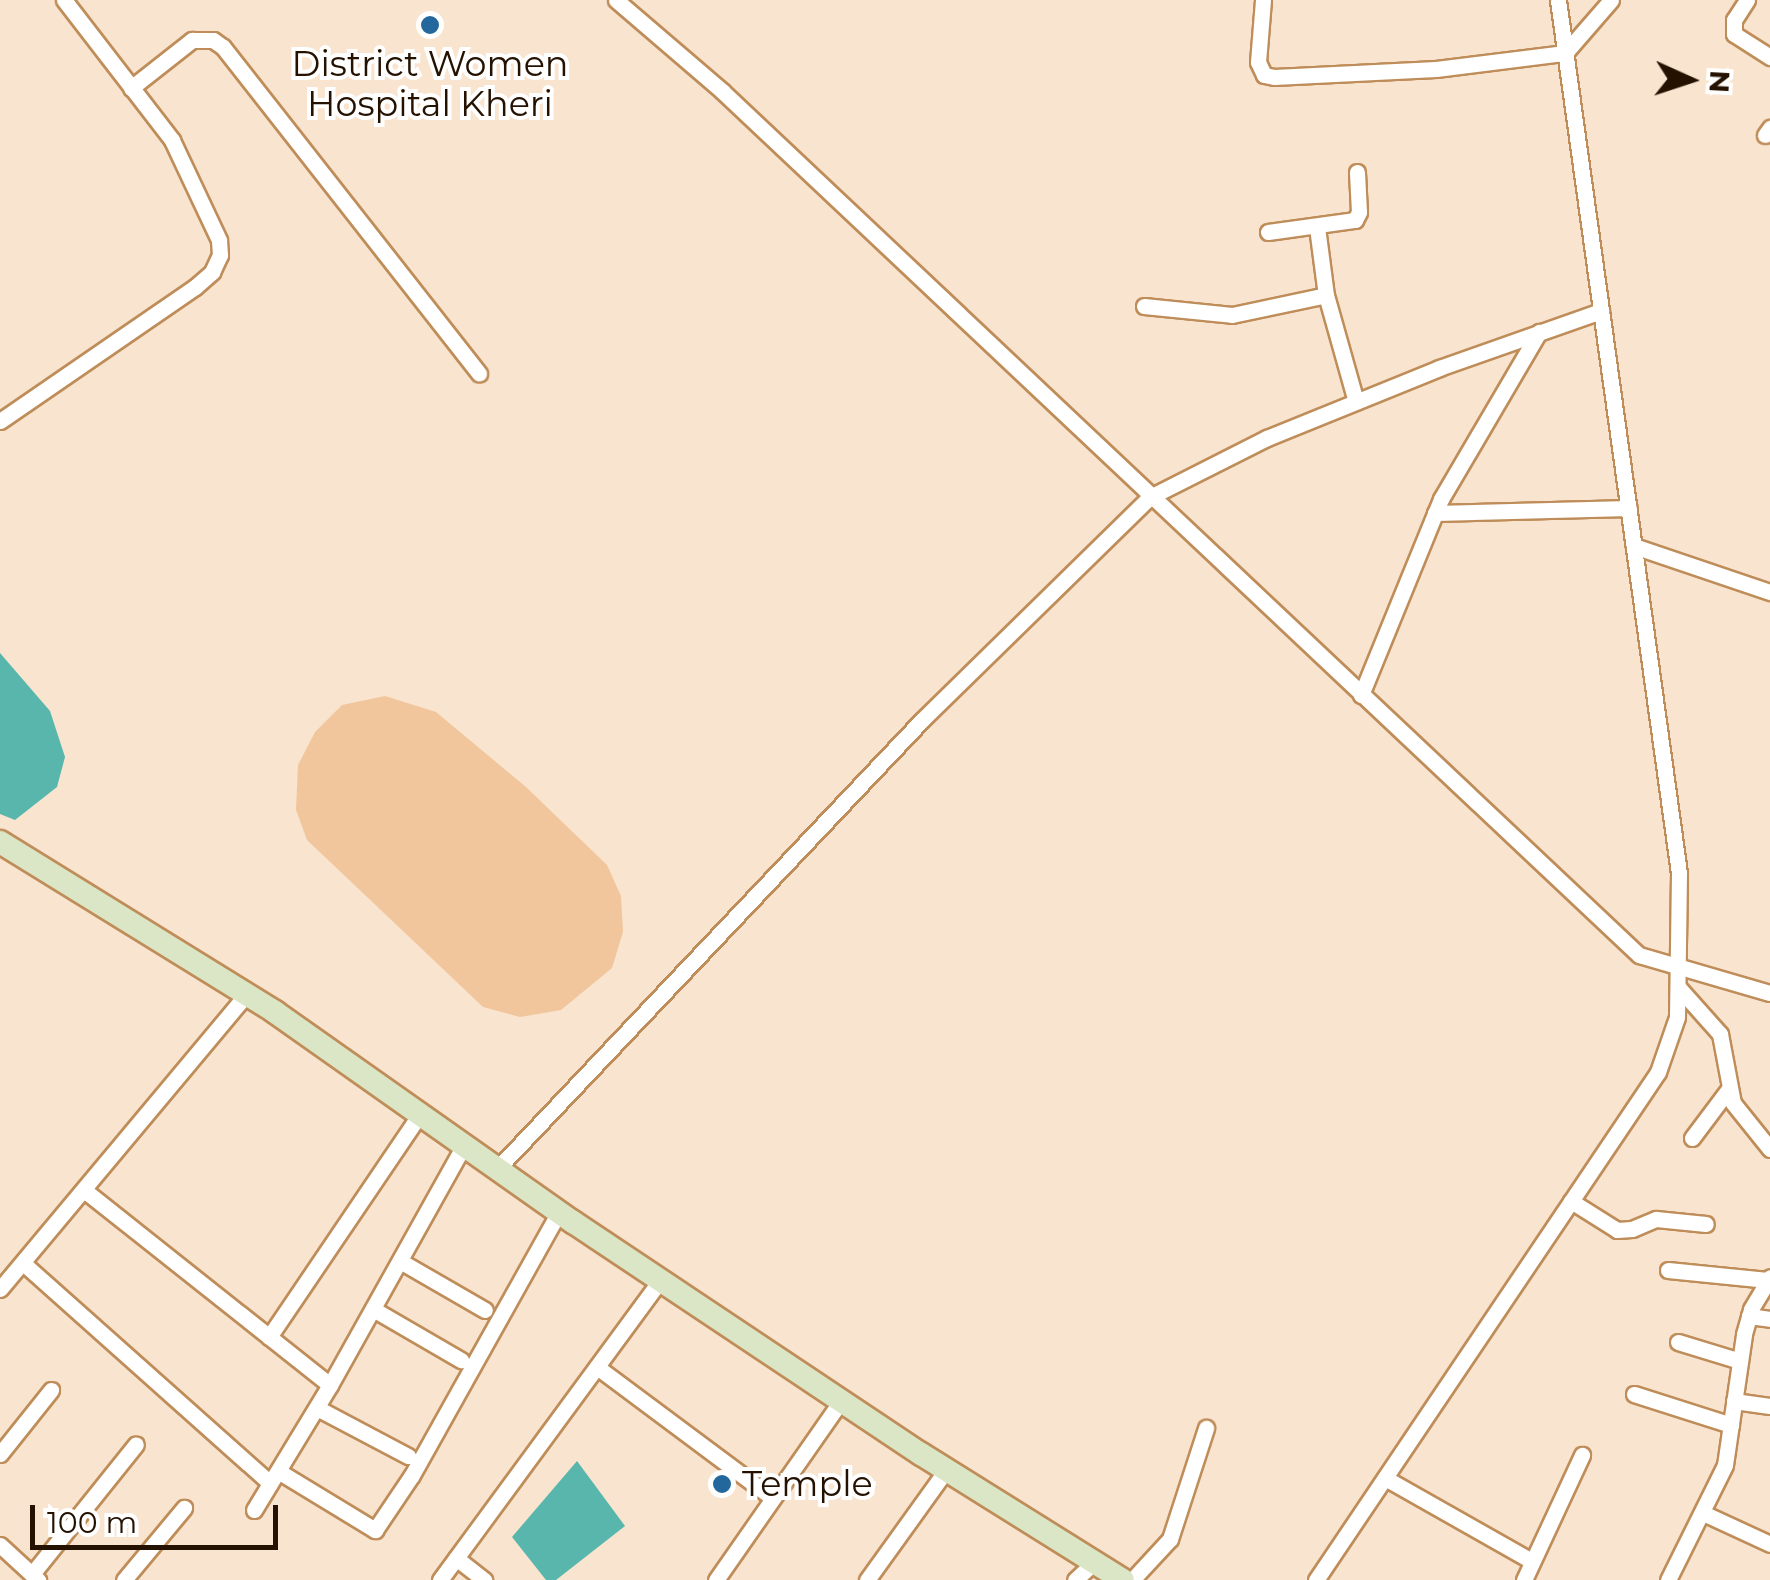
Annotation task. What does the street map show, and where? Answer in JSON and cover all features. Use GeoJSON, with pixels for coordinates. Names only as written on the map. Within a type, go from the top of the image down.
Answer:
{"type":"FeatureCollection","features":[{"type":"Feature","properties":{"kind":"street"},"geometry":{"type":"LineString","coordinates":[[0,420],[195,287],[212,272],[220,255],[219,240],[186,163],[64,0]]}},
{"type":"Feature","properties":{"kind":"street"},"geometry":{"type":"LineString","coordinates":[[616,0],[722,91],[1639,955],[1770,993]]}},
{"type":"Feature","properties":{"kind":"street"},"geometry":{"type":"LineString","coordinates":[[1263,0],[1258,62],[1264,75],[1274,77],[1436,69],[1565,53],[1611,0]]}},
{"type":"Feature","properties":{"kind":"street"},"geometry":{"type":"LineString","coordinates":[[1316,1580],[1658,1072],[1677,1017],[1681,970],[1679,873],[1558,0]]}},
{"type":"Feature","properties":{"kind":"street"},"geometry":{"type":"LineString","coordinates":[[1747,0],[1734,20],[1734,34],[1770,58]]}},
{"type":"Feature","properties":{"kind":"street"},"geometry":{"type":"LineString","coordinates":[[131,88],[192,40],[212,40],[223,47],[479,374]]}},
{"type":"Feature","properties":{"kind":"street"},"geometry":{"type":"LineString","coordinates":[[1268,232],[1356,220],[1360,212],[1356,172]]}},
{"type":"Feature","properties":{"kind":"street"},"geometry":{"type":"LineString","coordinates":[[1317,227],[1326,295],[1356,402]]}},
{"type":"Feature","properties":{"kind":"street"},"geometry":{"type":"LineString","coordinates":[[1144,306],[1232,316],[1326,295]]}},
{"type":"Feature","properties":{"kind":"street"},"geometry":{"type":"LineString","coordinates":[[498,1169],[922,720],[1150,496],[1267,438],[1601,311]]}},
{"type":"Feature","properties":{"kind":"street"},"geometry":{"type":"LineString","coordinates":[[1361,695],[1435,513],[1540,332]]}},
{"type":"Feature","properties":{"kind":"street"},"geometry":{"type":"LineString","coordinates":[[1435,513],[1628,508]]}},
{"type":"Feature","properties":{"kind":"street"},"geometry":{"type":"LineString","coordinates":[[1634,546],[1770,592]]}},
{"type":"Feature","properties":{"kind":"street"},"geometry":{"type":"LineString","coordinates":[[0,842],[247,994],[660,1280],[946,1470],[1123,1580]]}},
{"type":"Feature","properties":{"kind":"street"},"geometry":{"type":"LineString","coordinates":[[1680,988],[1720,1034],[1728,1090],[1744,1120],[1770,1146]]}},
{"type":"Feature","properties":{"kind":"street"},"geometry":{"type":"LineString","coordinates":[[0,1289],[247,994]]}},
{"type":"Feature","properties":{"kind":"street"},"geometry":{"type":"LineString","coordinates":[[1692,1138],[1728,1090]]}},
{"type":"Feature","properties":{"kind":"street"},"geometry":{"type":"LineString","coordinates":[[269,1337],[420,1114]]}},
{"type":"Feature","properties":{"kind":"street"},"geometry":{"type":"LineString","coordinates":[[254,1510],[330,1386],[464,1145]]}},
{"type":"Feature","properties":{"kind":"street"},"geometry":{"type":"LineString","coordinates":[[84,1190],[330,1386]]}},
{"type":"Feature","properties":{"kind":"street"},"geometry":{"type":"LineString","coordinates":[[1571,1201],[1617,1230],[1626,1231],[1656,1219],[1706,1224]]}},
{"type":"Feature","properties":{"kind":"street"},"geometry":{"type":"LineString","coordinates":[[23,1263],[274,1477],[375,1530],[412,1474],[559,1212]]}},
{"type":"Feature","properties":{"kind":"street"},"geometry":{"type":"LineString","coordinates":[[400,1261],[485,1310]]}},
{"type":"Feature","properties":{"kind":"street"},"geometry":{"type":"LineString","coordinates":[[1668,1270],[1769,1278],[1749,1316],[1725,1465],[1668,1580]]}},
{"type":"Feature","properties":{"kind":"street"},"geometry":{"type":"LineString","coordinates":[[440,1580],[660,1280]]}},
{"type":"Feature","properties":{"kind":"street"},"geometry":{"type":"LineString","coordinates":[[373,1309],[461,1360]]}},
{"type":"Feature","properties":{"kind":"street"},"geometry":{"type":"LineString","coordinates":[[1749,1316],[1770,1319]]}},
{"type":"Feature","properties":{"kind":"street"},"geometry":{"type":"LineString","coordinates":[[1678,1342],[1740,1362]]}},
{"type":"Feature","properties":{"kind":"street"},"geometry":{"type":"LineString","coordinates":[[597,1367],[773,1498]]}},
{"type":"Feature","properties":{"kind":"street"},"geometry":{"type":"LineString","coordinates":[[0,1454],[51,1390]]}},
{"type":"Feature","properties":{"kind":"street"},"geometry":{"type":"LineString","coordinates":[[1634,1394],[1731,1425]]}},
{"type":"Feature","properties":{"kind":"street"},"geometry":{"type":"LineString","coordinates":[[716,1580],[841,1401]]}},
{"type":"Feature","properties":{"kind":"street"},"geometry":{"type":"LineString","coordinates":[[1734,1401],[1770,1406]]}},
{"type":"Feature","properties":{"kind":"street"},"geometry":{"type":"LineString","coordinates":[[316,1408],[408,1456]]}},
{"type":"Feature","properties":{"kind":"street"},"geometry":{"type":"LineString","coordinates":[[1132,1580],[1170,1539],[1206,1428]]}},
{"type":"Feature","properties":{"kind":"street"},"geometry":{"type":"LineString","coordinates":[[0,1545],[35,1577],[136,1444]]}},
{"type":"Feature","properties":{"kind":"street"},"geometry":{"type":"LineString","coordinates":[[1524,1580],[1582,1455]]}},
{"type":"Feature","properties":{"kind":"street"},"geometry":{"type":"LineString","coordinates":[[866,1580],[946,1470]]}},
{"type":"Feature","properties":{"kind":"street"},"geometry":{"type":"LineString","coordinates":[[1384,1478],[1532,1562]]}},
{"type":"Feature","properties":{"kind":"street"},"geometry":{"type":"LineString","coordinates":[[124,1580],[184,1508]]}},
{"type":"Feature","properties":{"kind":"street"},"geometry":{"type":"LineString","coordinates":[[1703,1513],[1770,1544]]}},
{"type":"Feature","properties":{"kind":"street"},"geometry":{"type":"LineString","coordinates":[[456,1558],[484,1580]]}},
{"type":"Feature","properties":{"kind":"street"},"geometry":{"type":"LineString","coordinates":[[1076,1580],[1093,1563]]}},
{"type":"Feature","properties":{"kind":"shaded area"},"geometry":{"type":"Polygon","coordinates":[[[385,696],[436,712],[526,787],[607,865],[621,896],[623,932],[612,968],[561,1010],[520,1017],[483,1007],[307,840],[296,810],[298,765],[315,732],[342,705],[385,696]]]}},
{"type":"Feature","properties":{"kind":"water"},"geometry":{"type":"Polygon","coordinates":[[[0,653],[50,711],[65,757],[57,787],[15,820],[0,814],[0,653]]]}},
{"type":"Feature","properties":{"kind":"water"},"geometry":{"type":"Polygon","coordinates":[[[577,1461],[625,1526],[556,1580],[546,1580],[512,1537],[577,1461]]]}},
{"type":"Feature","properties":{"kind":"place","name":"District Women Hospital Kheri"},"geometry":{"type":"Point","coordinates":[430,25]}},
{"type":"Feature","properties":{"kind":"place","name":"Temple"},"geometry":{"type":"Point","coordinates":[722,1484]}}]}
